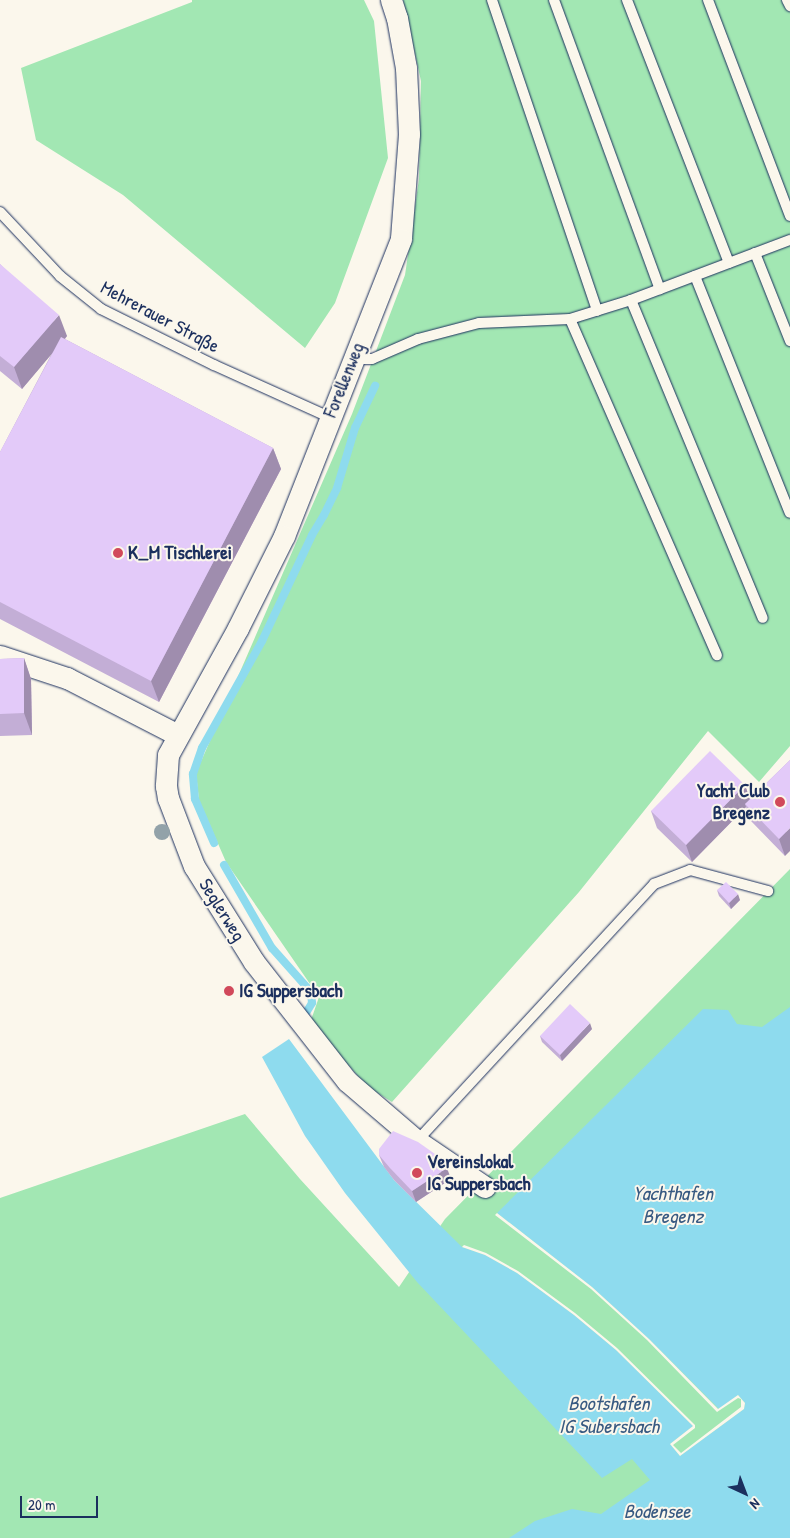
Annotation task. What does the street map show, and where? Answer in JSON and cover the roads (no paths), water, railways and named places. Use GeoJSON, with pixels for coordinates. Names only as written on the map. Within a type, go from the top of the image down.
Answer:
{"type":"FeatureCollection","features":[{"type":"Feature","properties":{"kind":"street","name":"Forellenweg"},"geometry":{"type":"LineString","coordinates":[[178,735],[238,628],[284,536],[329,417],[401,238],[409,134],[408,102],[400,35],[391,0]]}},
{"type":"Feature","properties":{"kind":"street"},"geometry":{"type":"LineString","coordinates":[[0,656],[66,678],[178,735]]}},
{"type":"Feature","properties":{"kind":"street","name":"Seglerweg"},"geometry":{"type":"LineString","coordinates":[[178,735],[168,754],[166,786],[168,798],[194,866],[254,962],[347,1081],[417,1141],[485,1187]]}},
{"type":"Feature","properties":{"kind":"lane"},"geometry":{"type":"LineString","coordinates":[[492,0],[597,310]]}},
{"type":"Feature","properties":{"kind":"lane"},"geometry":{"type":"LineString","coordinates":[[554,0],[660,289]]}},
{"type":"Feature","properties":{"kind":"lane"},"geometry":{"type":"LineString","coordinates":[[627,0],[729,263]]}},
{"type":"Feature","properties":{"kind":"lane"},"geometry":{"type":"LineString","coordinates":[[708,0],[790,216]]}},
{"type":"Feature","properties":{"kind":"lane"},"geometry":{"type":"LineString","coordinates":[[788,0],[790,6]]}},
{"type":"Feature","properties":{"kind":"lane","name":"Mehrerauer Straße"},"geometry":{"type":"LineString","coordinates":[[0,212],[60,276],[101,309],[214,365],[329,417]]}},
{"type":"Feature","properties":{"kind":"lane"},"geometry":{"type":"LineString","coordinates":[[354,358],[372,358],[418,339],[479,323],[570,319],[631,300],[790,240]]}},
{"type":"Feature","properties":{"kind":"lane"},"geometry":{"type":"LineString","coordinates":[[755,253],[790,341]]}},
{"type":"Feature","properties":{"kind":"lane"},"geometry":{"type":"LineString","coordinates":[[695,276],[790,513]]}},
{"type":"Feature","properties":{"kind":"lane"},"geometry":{"type":"LineString","coordinates":[[631,300],[763,618]]}},
{"type":"Feature","properties":{"kind":"lane"},"geometry":{"type":"LineString","coordinates":[[570,319],[717,655]]}},
{"type":"Feature","properties":{"kind":"lane"},"geometry":{"type":"LineString","coordinates":[[417,1141],[654,884],[690,870],[768,892]]}},
{"type":"Feature","properties":{"kind":"water","name":"Yachthafen Bregenz"},"geometry":{"type":"Polygon","coordinates":[[[790,1007],[790,1538],[509,1538],[535,1521],[572,1509],[601,1514],[650,1480],[632,1459],[602,1478],[417,1282],[345,1193],[305,1136],[262,1057],[289,1039],[394,1180],[462,1247],[485,1255],[517,1273],[574,1315],[616,1350],[693,1426],[670,1444],[680,1456],[744,1409],[745,1403],[738,1395],[719,1409],[649,1339],[592,1287],[497,1213],[703,1009],[728,1010],[737,1024],[762,1027],[790,1007]]]}},
{"type":"Feature","properties":{"kind":"waterway"},"geometry":{"type":"LineString","coordinates":[[214,843],[195,799],[193,774],[202,748],[262,641],[312,535],[337,488],[355,428],[375,386]]}},
{"type":"Feature","properties":{"kind":"waterway"},"geometry":{"type":"LineString","coordinates":[[224,865],[272,948],[311,992],[312,1003],[306,1013]]}},
{"type":"Feature","properties":{"kind":"place","name":"K_M Tischlerei"},"geometry":{"type":"Point","coordinates":[118,553]}},
{"type":"Feature","properties":{"kind":"place","name":"Yacht Club Bregenz"},"geometry":{"type":"Point","coordinates":[780,802]}},
{"type":"Feature","properties":{"kind":"place","name":"IG Suppersbach"},"geometry":{"type":"Point","coordinates":[229,991]}},
{"type":"Feature","properties":{"kind":"place","name":"Vereinslokal IG Suppersbach"},"geometry":{"type":"Point","coordinates":[417,1173]}},
{"type":"Feature","properties":{"kind":"water label","name":"Bootshafen IG Subersbach"},"geometry":{"type":"Point","coordinates":[609,1414]}},
{"type":"Feature","properties":{"kind":"water label","name":"Bodensee"},"geometry":{"type":"Point","coordinates":[657,1510]}}]}
